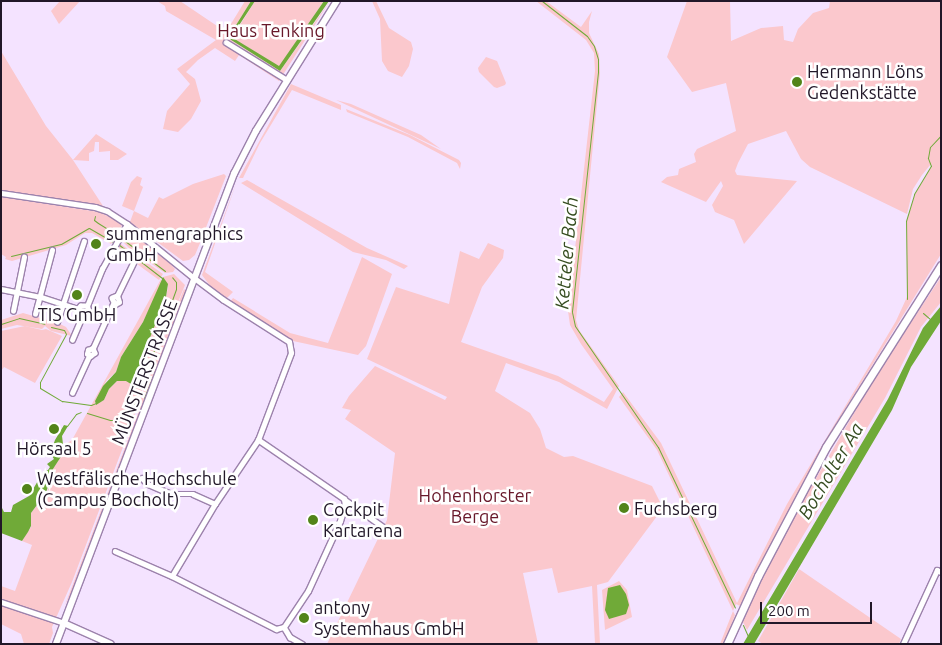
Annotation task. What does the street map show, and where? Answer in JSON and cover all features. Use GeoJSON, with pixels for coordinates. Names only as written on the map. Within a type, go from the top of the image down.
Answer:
{"type":"FeatureCollection","features":[{"type":"Feature","properties":{"kind":"highway"},"geometry":{"type":"LineString","coordinates":[[729,644],[758,576],[812,473],[864,386],[941,265]]}},
{"type":"Feature","properties":{"kind":"highway"},"geometry":{"type":"LineString","coordinates":[[729,644],[760,578],[824,458],[941,271]]}},
{"type":"Feature","properties":{"kind":"main road","name":"MÜNSTERSTRASSE"},"geometry":{"type":"LineString","coordinates":[[56,644],[234,174],[256,131],[336,1]]}},
{"type":"Feature","properties":{"kind":"main road"},"geometry":{"type":"LineString","coordinates":[[64,623],[111,644]]}},
{"type":"Feature","properties":{"kind":"street"},"geometry":{"type":"LineString","coordinates":[[226,42],[287,80]]}},
{"type":"Feature","properties":{"kind":"street"},"geometry":{"type":"LineString","coordinates":[[1,193],[95,207],[114,214],[223,300],[287,340],[292,347],[258,440],[215,504],[172,576]]}},
{"type":"Feature","properties":{"kind":"street"},"geometry":{"type":"LineString","coordinates":[[105,321],[89,314],[86,306],[108,254],[127,224]]}},
{"type":"Feature","properties":{"kind":"street"},"geometry":{"type":"LineString","coordinates":[[56,322],[84,241]]}},
{"type":"Feature","properties":{"kind":"street"},"geometry":{"type":"LineString","coordinates":[[34,314],[52,250]]}},
{"type":"Feature","properties":{"kind":"street"},"geometry":{"type":"LineString","coordinates":[[13,311],[24,257]]}},
{"type":"Feature","properties":{"kind":"street"},"geometry":{"type":"LineString","coordinates":[[72,393],[89,356],[95,354],[93,348],[114,304],[119,302],[120,299],[117,296],[133,263]]}},
{"type":"Feature","properties":{"kind":"street"},"geometry":{"type":"LineString","coordinates":[[1,289],[17,291],[78,309],[86,306]]}},
{"type":"Feature","properties":{"kind":"street"},"geometry":{"type":"LineString","coordinates":[[78,309],[78,314],[82,317]]}},
{"type":"Feature","properties":{"kind":"street"},"geometry":{"type":"LineString","coordinates":[[72,340],[82,317],[89,314]]}},
{"type":"Feature","properties":{"kind":"street"},"geometry":{"type":"LineString","coordinates":[[258,440],[382,526]]}},
{"type":"Feature","properties":{"kind":"street"},"geometry":{"type":"LineString","coordinates":[[142,478],[148,484],[172,494],[193,494],[215,504]]}},
{"type":"Feature","properties":{"kind":"street"},"geometry":{"type":"LineString","coordinates":[[284,628],[308,591],[330,548],[344,510],[344,499]]}},
{"type":"Feature","properties":{"kind":"street"},"geometry":{"type":"LineString","coordinates":[[115,551],[172,576],[271,628],[284,628]]}},
{"type":"Feature","properties":{"kind":"street"},"geometry":{"type":"LineString","coordinates":[[903,644],[939,571]]}},
{"type":"Feature","properties":{"kind":"street"},"geometry":{"type":"LineString","coordinates":[[1,602],[64,623]]}},
{"type":"Feature","properties":{"kind":"street"},"geometry":{"type":"LineString","coordinates":[[284,628],[290,637],[302,644]]}},
{"type":"Feature","properties":{"kind":"green space"},"geometry":{"type":"Polygon","coordinates":[[[60,1],[80,1],[59,24],[51,11],[60,1]]]}},
{"type":"Feature","properties":{"kind":"green space"},"geometry":{"type":"Polygon","coordinates":[[[157,1],[180,1],[226,32],[245,1],[251,1],[228,38],[280,71],[330,1],[279,81],[239,55],[235,61],[215,48],[198,60],[186,72],[195,79],[201,101],[191,119],[178,132],[163,129],[167,111],[190,84],[177,69],[216,40],[166,11],[165,6],[157,1]]]}},
{"type":"Feature","properties":{"kind":"green space","name":"Haus Tenking"},"geometry":{"type":"Polygon","coordinates":[[[255,1],[324,1],[279,67],[237,41],[233,36],[255,1]]]}},
{"type":"Feature","properties":{"kind":"green space"},"geometry":{"type":"Polygon","coordinates":[[[372,1],[376,1],[389,28],[411,42],[413,49],[409,66],[402,77],[388,71],[382,61],[380,19],[372,1]]]}},
{"type":"Feature","properties":{"kind":"green space","name":"Hohenhorster Berge"},"geometry":{"type":"Polygon","coordinates":[[[536,1],[546,1],[581,27],[592,11],[589,33],[599,54],[600,73],[576,320],[579,330],[619,386],[607,409],[559,382],[506,363],[495,391],[530,413],[540,429],[546,448],[564,457],[573,456],[652,486],[663,508],[608,582],[597,585],[600,644],[595,644],[592,586],[558,593],[552,568],[523,573],[538,644],[327,644],[387,520],[395,453],[345,419],[351,410],[342,408],[349,396],[375,366],[445,400],[447,397],[367,359],[396,287],[449,304],[460,251],[479,259],[488,243],[504,250],[503,258],[482,287],[461,342],[558,376],[604,402],[613,389],[570,325],[568,311],[595,71],[594,53],[586,40],[536,1]]]}},
{"type":"Feature","properties":{"kind":"green space"},"geometry":{"type":"Polygon","coordinates":[[[687,1],[730,1],[731,41],[761,28],[783,26],[784,40],[793,42],[798,29],[813,13],[829,8],[830,1],[941,1],[941,254],[826,440],[740,606],[736,604],[733,611],[657,450],[619,397],[623,392],[661,443],[737,603],[787,504],[896,321],[907,297],[907,220],[915,194],[932,166],[931,164],[913,189],[907,214],[810,167],[801,159],[786,131],[748,144],[735,171],[737,175],[797,181],[744,244],[734,220],[715,212],[712,205],[723,186],[721,181],[706,202],[661,182],[667,177],[678,175],[679,169],[696,162],[694,154],[697,149],[736,131],[726,83],[692,92],[667,57],[687,1]]]}},
{"type":"Feature","properties":{"kind":"green space"},"geometry":{"type":"Polygon","coordinates":[[[1,51],[46,126],[73,160],[103,206],[1,190],[1,51]]]}},
{"type":"Feature","properties":{"kind":"green space"},"geometry":{"type":"Polygon","coordinates":[[[486,57],[497,61],[506,83],[505,85],[497,88],[494,87],[479,72],[478,68],[486,57]]]}},
{"type":"Feature","properties":{"kind":"green space"},"geometry":{"type":"Polygon","coordinates":[[[291,84],[341,105],[341,110],[292,90],[260,143],[243,178],[239,178],[291,84]]]}},
{"type":"Feature","properties":{"kind":"green space"},"geometry":{"type":"Polygon","coordinates":[[[336,100],[351,104],[421,135],[441,149],[336,100]]]}},
{"type":"Feature","properties":{"kind":"green space"},"geometry":{"type":"Polygon","coordinates":[[[346,109],[410,135],[459,160],[461,163],[460,169],[457,163],[408,137],[347,112],[346,109]]]}},
{"type":"Feature","properties":{"kind":"green space"},"geometry":{"type":"Polygon","coordinates":[[[96,134],[127,154],[118,160],[110,160],[110,151],[99,152],[99,142],[95,142],[94,151],[89,153],[89,161],[73,160],[96,134]]]}},
{"type":"Feature","properties":{"kind":"green space"},"geometry":{"type":"Polygon","coordinates":[[[224,174],[226,176],[195,255],[189,260],[183,261],[130,222],[134,211],[148,218],[159,197],[163,199],[193,184],[224,174]]]}},
{"type":"Feature","properties":{"kind":"green space"},"geometry":{"type":"Polygon","coordinates":[[[137,176],[142,178],[140,185],[143,187],[134,211],[122,206],[131,182],[137,176]]]}},
{"type":"Feature","properties":{"kind":"green space"},"geometry":{"type":"Polygon","coordinates":[[[247,180],[367,248],[408,266],[404,269],[386,260],[353,252],[241,183],[247,180]]]}},
{"type":"Feature","properties":{"kind":"green space"},"geometry":{"type":"Polygon","coordinates":[[[237,181],[205,272],[233,292],[226,299],[211,287],[202,275],[237,181]]]}},
{"type":"Feature","properties":{"kind":"green space"},"geometry":{"type":"Polygon","coordinates":[[[1,197],[99,212],[122,224],[111,244],[92,233],[85,233],[66,245],[12,261],[5,259],[6,257],[1,254],[1,197]]]}},
{"type":"Feature","properties":{"kind":"green space"},"geometry":{"type":"Polygon","coordinates":[[[127,228],[166,259],[175,269],[173,272],[165,273],[130,249],[119,238],[127,228]]]}},
{"type":"Feature","properties":{"kind":"green space"},"geometry":{"type":"Polygon","coordinates":[[[118,242],[163,274],[159,280],[115,248],[118,242]]]}},
{"type":"Feature","properties":{"kind":"green space"},"geometry":{"type":"Polygon","coordinates":[[[362,257],[392,274],[366,346],[358,355],[293,341],[230,302],[233,298],[290,333],[328,343],[362,257]]]}},
{"type":"Feature","properties":{"kind":"green space"},"geometry":{"type":"Polygon","coordinates":[[[174,274],[185,285],[141,393],[134,418],[72,582],[52,627],[53,633],[49,644],[24,644],[21,634],[1,624],[1,586],[15,591],[32,545],[22,541],[31,527],[31,513],[47,493],[53,469],[64,452],[64,445],[72,440],[161,279],[162,283],[143,322],[121,357],[116,372],[107,380],[95,401],[96,404],[104,400],[109,389],[121,379],[139,385],[145,373],[142,358],[166,297],[168,287],[163,277],[174,274]]]}},
{"type":"Feature","properties":{"kind":"green space"},"geometry":{"type":"Polygon","coordinates":[[[941,277],[941,302],[921,327],[885,398],[747,630],[743,622],[747,611],[788,526],[877,374],[941,277]]]}},
{"type":"Feature","properties":{"kind":"green space"},"geometry":{"type":"Polygon","coordinates":[[[184,289],[186,291],[166,349],[79,578],[65,605],[138,413],[142,393],[184,289]]]}},
{"type":"Feature","properties":{"kind":"green space"},"geometry":{"type":"Polygon","coordinates":[[[23,313],[58,323],[66,327],[72,336],[51,331],[45,326],[42,329],[17,325],[1,329],[1,320],[23,313]]]}},
{"type":"Feature","properties":{"kind":"green space"},"geometry":{"type":"Polygon","coordinates":[[[25,326],[42,330],[46,329],[62,336],[35,383],[4,367],[1,371],[1,331],[25,326]]]}},
{"type":"Feature","properties":{"kind":"green space"},"geometry":{"type":"Polygon","coordinates":[[[799,569],[901,639],[899,644],[763,644],[758,641],[799,569]]]}},
{"type":"Feature","properties":{"kind":"green space"},"geometry":{"type":"Polygon","coordinates":[[[619,581],[627,590],[632,617],[605,630],[602,590],[619,581]]]}},
{"type":"Feature","properties":{"kind":"green space"},"geometry":{"type":"Polygon","coordinates":[[[733,611],[735,615],[724,644],[720,644],[733,611]]]}},
{"type":"Feature","properties":{"kind":"shaded area"},"geometry":{"type":"Polygon","coordinates":[[[251,1],[255,1],[236,30],[233,38],[279,66],[324,1],[329,1],[280,71],[228,38],[251,1]]]}},
{"type":"Feature","properties":{"kind":"shaded area"},"geometry":{"type":"Polygon","coordinates":[[[163,277],[168,284],[166,297],[142,358],[144,377],[136,387],[126,381],[117,381],[109,389],[104,400],[96,405],[95,401],[103,386],[116,372],[121,357],[143,322],[163,277]]]}},
{"type":"Feature","properties":{"kind":"shaded area"},"geometry":{"type":"Polygon","coordinates":[[[941,306],[941,321],[911,367],[892,410],[754,644],[743,644],[888,399],[923,328],[941,306]]]}},
{"type":"Feature","properties":{"kind":"shaded area"},"geometry":{"type":"Polygon","coordinates":[[[64,425],[68,426],[62,436],[64,452],[53,469],[46,493],[31,513],[31,526],[28,532],[22,541],[1,533],[1,506],[4,512],[11,512],[13,505],[29,496],[39,479],[44,478],[43,473],[50,467],[47,464],[54,459],[52,456],[53,452],[51,451],[55,440],[64,425]]]}},
{"type":"Feature","properties":{"kind":"shaded area"},"geometry":{"type":"Polygon","coordinates":[[[620,585],[626,594],[629,605],[626,614],[609,619],[605,610],[608,588],[620,585]]]}},
{"type":"Feature","properties":{"kind":"waterway","name":"Ketteler Bach"},"geometry":{"type":"LineString","coordinates":[[542,1],[587,36],[594,46],[598,59],[572,312],[575,326],[658,447],[735,608]]}},
{"type":"Feature","properties":{"kind":"waterway"},"geometry":{"type":"LineString","coordinates":[[907,299],[906,221],[914,194],[931,166],[928,158],[930,147],[941,135]]}},
{"type":"Feature","properties":{"kind":"waterway"},"geometry":{"type":"LineString","coordinates":[[95,216],[94,220],[117,235]]}},
{"type":"Feature","properties":{"kind":"waterway"},"geometry":{"type":"LineString","coordinates":[[11,256],[61,244],[89,228],[113,242]]}},
{"type":"Feature","properties":{"kind":"waterway"},"geometry":{"type":"LineString","coordinates":[[121,238],[165,271]]}},
{"type":"Feature","properties":{"kind":"waterway"},"geometry":{"type":"LineString","coordinates":[[118,244],[162,278]]}},
{"type":"Feature","properties":{"kind":"waterway"},"geometry":{"type":"LineString","coordinates":[[153,353],[176,289],[176,282],[172,277]]}},
{"type":"Feature","properties":{"kind":"waterway"},"geometry":{"type":"LineString","coordinates":[[923,313],[930,319]]}},
{"type":"Feature","properties":{"kind":"waterway"},"geometry":{"type":"LineString","coordinates":[[1,324],[19,318],[44,324]]}},
{"type":"Feature","properties":{"kind":"waterway"},"geometry":{"type":"LineString","coordinates":[[51,327],[64,330],[66,334],[40,382],[40,388],[62,401],[91,405],[96,403]]}},
{"type":"Feature","properties":{"kind":"waterway"},"geometry":{"type":"LineString","coordinates":[[144,398],[160,358]]}},
{"type":"Feature","properties":{"kind":"waterway"},"geometry":{"type":"LineString","coordinates":[[87,413],[110,420],[119,420],[126,416],[138,398]]}},
{"type":"Feature","properties":{"kind":"waterway"},"geometry":{"type":"LineString","coordinates":[[67,426],[76,414],[81,412]]}},
{"type":"Feature","properties":{"kind":"waterway"},"geometry":{"type":"LineString","coordinates":[[743,625],[748,636]]}},
{"type":"Feature","properties":{"kind":"place","name":"Hermann Löns Gedenkstätte"},"geometry":{"type":"Point","coordinates":[797,82]}},
{"type":"Feature","properties":{"kind":"place","name":"summengraphics GmbH"},"geometry":{"type":"Point","coordinates":[96,244]}},
{"type":"Feature","properties":{"kind":"place","name":"TIS GmbH"},"geometry":{"type":"Point","coordinates":[77,295]}},
{"type":"Feature","properties":{"kind":"place","name":"Hörsaal 5"},"geometry":{"type":"Point","coordinates":[54,429]}},
{"type":"Feature","properties":{"kind":"place","name":"Westfälische Hochschule (Campus Bocholt)"},"geometry":{"type":"Point","coordinates":[27,489]}},
{"type":"Feature","properties":{"kind":"place","name":"Fuchsberg"},"geometry":{"type":"Point","coordinates":[624,508]}},
{"type":"Feature","properties":{"kind":"place","name":"Cockpit Kartarena"},"geometry":{"type":"Point","coordinates":[313,520]}},
{"type":"Feature","properties":{"kind":"place","name":"antony Systemhaus GmbH"},"geometry":{"type":"Point","coordinates":[304,618]}},
{"type":"Feature","properties":{"kind":"water label","name":"Bocholter Aa"},"geometry":{"type":"Point","coordinates":[831,471]}}]}
